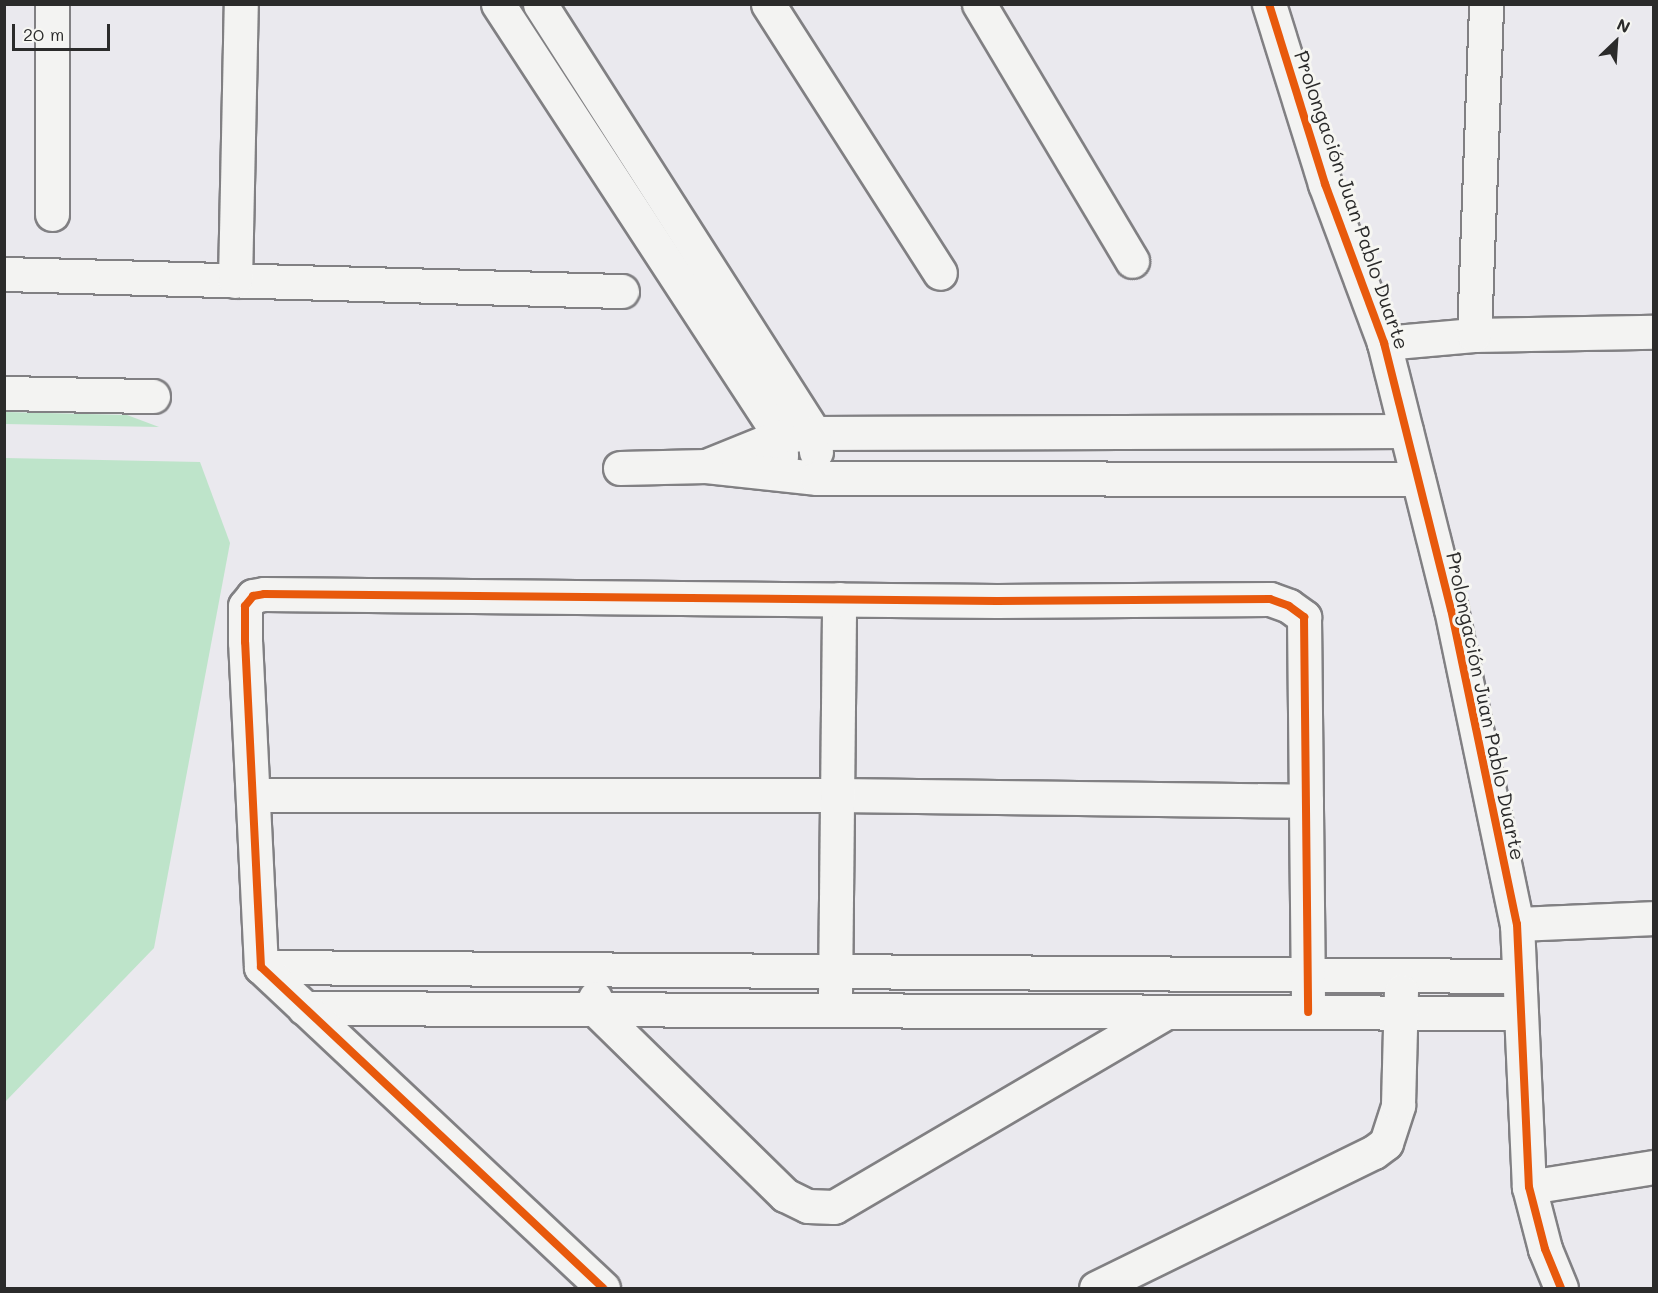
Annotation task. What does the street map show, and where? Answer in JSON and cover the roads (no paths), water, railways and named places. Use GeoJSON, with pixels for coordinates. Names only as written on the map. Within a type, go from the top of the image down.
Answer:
{"type":"FeatureCollection","features":[{"type":"Feature","properties":{"kind":"street"},"geometry":{"type":"LineString","coordinates":[[52,4],[52,214]]}},
{"type":"Feature","properties":{"kind":"street"},"geometry":{"type":"LineString","coordinates":[[235,281],[241,4]]}},
{"type":"Feature","properties":{"kind":"street"},"geometry":{"type":"LineString","coordinates":[[498,4],[780,436],[781,474]]}},
{"type":"Feature","properties":{"kind":"street"},"geometry":{"type":"LineString","coordinates":[[540,4],[814,433],[817,478]]}},
{"type":"Feature","properties":{"kind":"street"},"geometry":{"type":"LineString","coordinates":[[768,4],[940,273]]}},
{"type":"Feature","properties":{"kind":"street"},"geometry":{"type":"LineString","coordinates":[[979,4],[1132,261]]}},
{"type":"Feature","properties":{"kind":"street","name":"Prolongación Juan Pablo Duarte"},"geometry":{"type":"LineString","coordinates":[[1269,4],[1325,184],[1384,344],[1451,609],[1517,924],[1529,1187],[1545,1249],[1561,1288]]}},
{"type":"Feature","properties":{"kind":"street"},"geometry":{"type":"LineString","coordinates":[[1474,334],[1486,4]]}},
{"type":"Feature","properties":{"kind":"street"},"geometry":{"type":"LineString","coordinates":[[4,274],[622,291]]}},
{"type":"Feature","properties":{"kind":"street"},"geometry":{"type":"LineString","coordinates":[[1384,344],[1474,334],[1653,332]]}},
{"type":"Feature","properties":{"kind":"street"},"geometry":{"type":"LineString","coordinates":[[4,393],[153,396]]}},
{"type":"Feature","properties":{"kind":"street"},"geometry":{"type":"LineString","coordinates":[[706,466],[780,436],[814,433],[1406,431]]}},
{"type":"Feature","properties":{"kind":"street"},"geometry":{"type":"LineString","coordinates":[[620,468],[706,466],[817,478],[1418,479]]}},
{"type":"Feature","properties":{"kind":"street"},"geometry":{"type":"LineString","coordinates":[[603,1288],[261,967],[245,624],[245,606],[254,596],[264,594],[839,600],[1270,599],[1289,606],[1304,617],[1308,1012]]}},
{"type":"Feature","properties":{"kind":"street"},"geometry":{"type":"LineString","coordinates":[[834,1011],[839,600]]}},
{"type":"Feature","properties":{"kind":"street"},"geometry":{"type":"LineString","coordinates":[[253,795],[837,795],[1306,801]]}},
{"type":"Feature","properties":{"kind":"street"},"geometry":{"type":"LineString","coordinates":[[1517,924],[1653,918]]}},
{"type":"Feature","properties":{"kind":"street"},"geometry":{"type":"LineString","coordinates":[[261,967],[1519,976]]}},
{"type":"Feature","properties":{"kind":"street"},"geometry":{"type":"LineString","coordinates":[[592,969],[595,1010],[785,1195],[808,1206],[834,1208],[1167,1012]]}},
{"type":"Feature","properties":{"kind":"street"},"geometry":{"type":"LineString","coordinates":[[1163,974],[1167,1012]]}},
{"type":"Feature","properties":{"kind":"street"},"geometry":{"type":"LineString","coordinates":[[1096,1288],[1374,1152],[1386,1143],[1398,1105],[1401,976]]}},
{"type":"Feature","properties":{"kind":"street"},"geometry":{"type":"LineString","coordinates":[[304,1008],[1521,1013]]}},
{"type":"Feature","properties":{"kind":"street"},"geometry":{"type":"LineString","coordinates":[[1529,1187],[1653,1167]]}}]}
